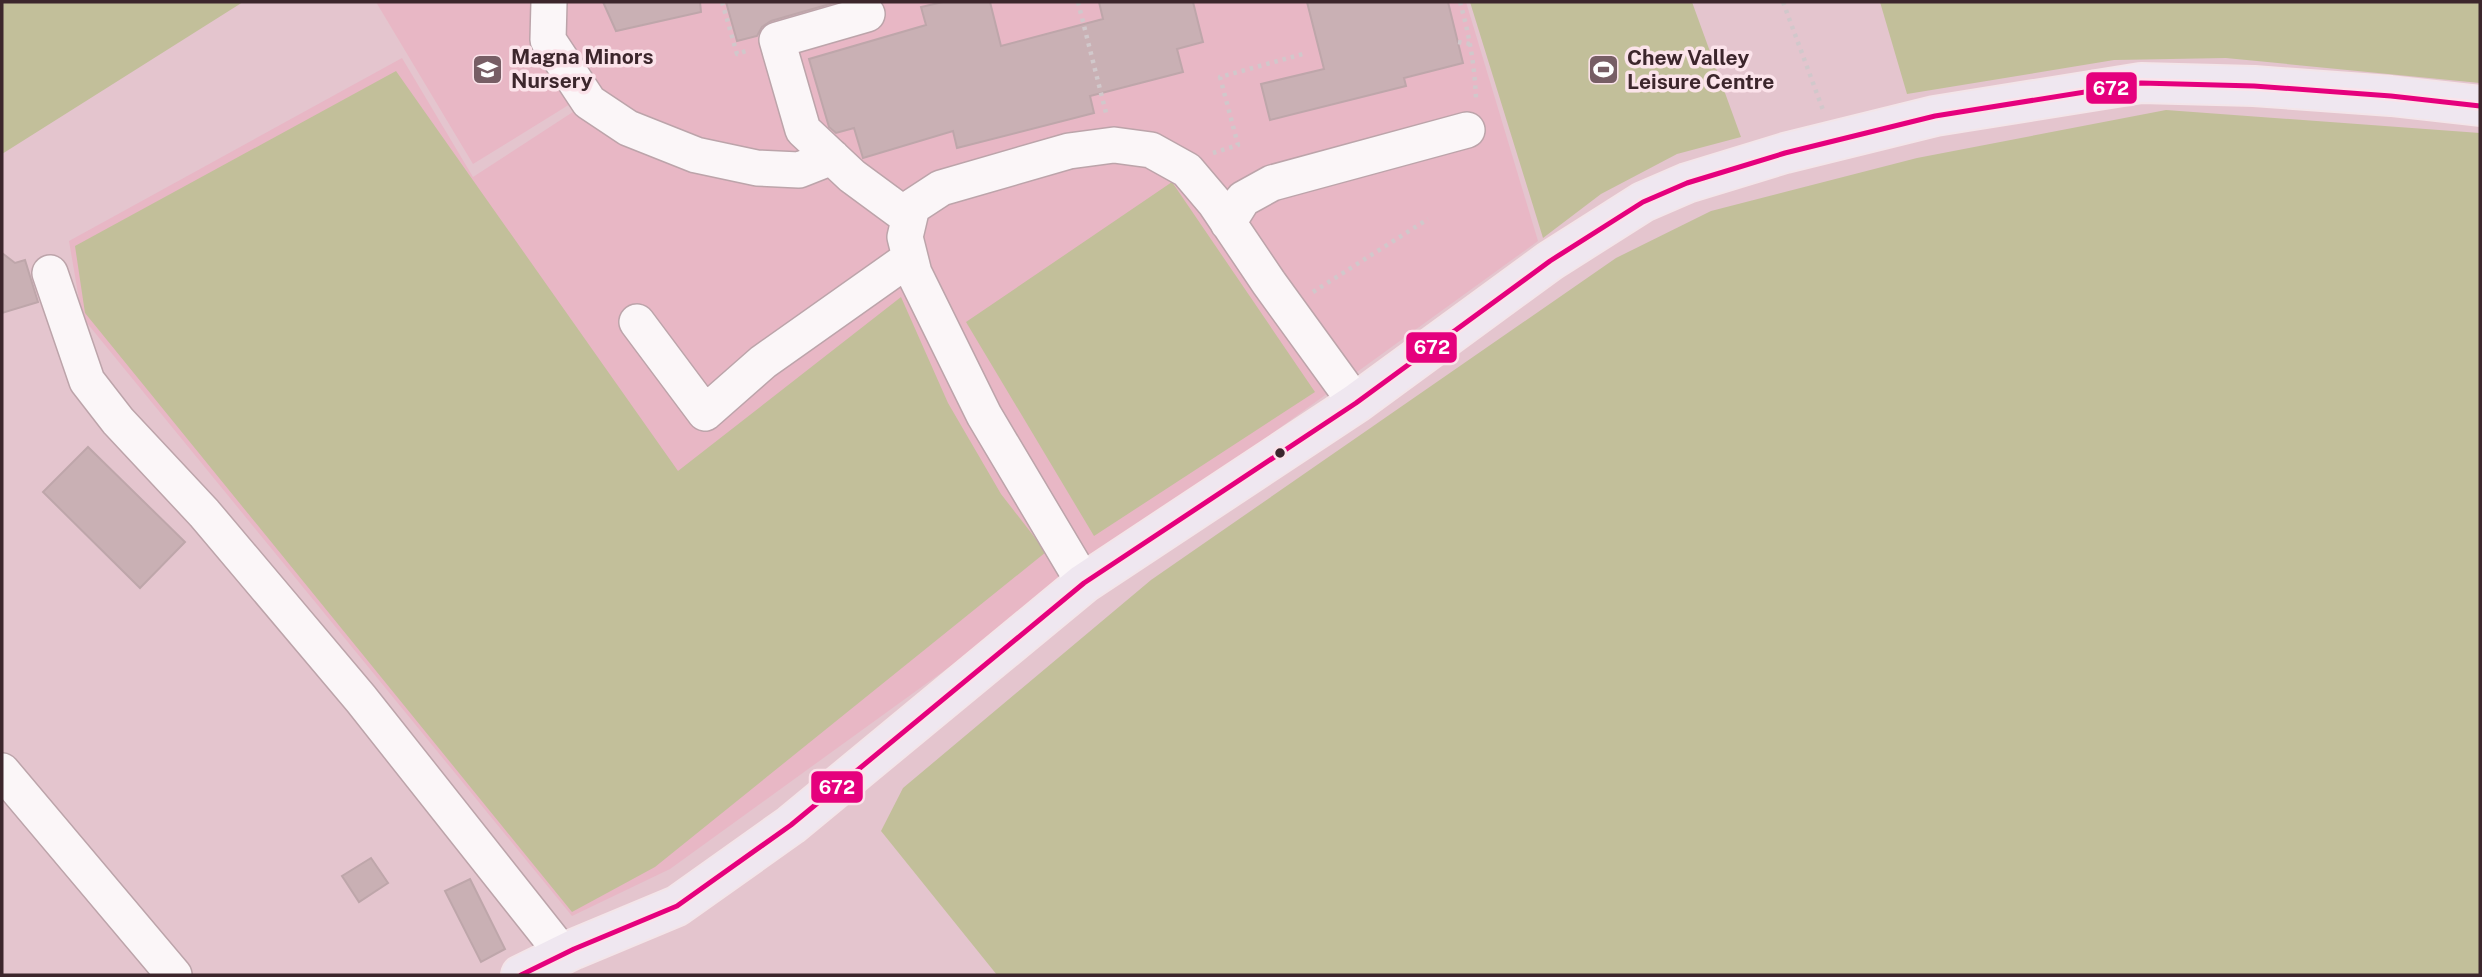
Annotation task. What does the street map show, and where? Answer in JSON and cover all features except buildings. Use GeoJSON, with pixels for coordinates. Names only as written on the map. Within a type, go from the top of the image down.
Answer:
{"type":"FeatureCollection","features":[{"type":"Feature","properties":{"kind":"main road"},"geometry":{"type":"LineString","coordinates":[[521,975],[563,954],[677,906],[791,825],[1084,583],[1356,403],[1550,261],[1643,202],[1687,183],[1785,153],[1935,116],[2141,83],[2254,86],[2391,96],[2480,106]]}},
{"type":"Feature","properties":{"kind":"lane"},"geometry":{"type":"LineString","coordinates":[[549,2],[548,40],[589,102],[628,128],[696,155],[757,168],[799,170],[832,157]]}},
{"type":"Feature","properties":{"kind":"lane"},"geometry":{"type":"LineString","coordinates":[[867,13],[777,40],[803,130],[852,177],[909,218]]}},
{"type":"Feature","properties":{"kind":"lane"},"geometry":{"type":"LineString","coordinates":[[1228,223],[1243,199],[1272,183],[1467,130]]}},
{"type":"Feature","properties":{"kind":"lane"},"geometry":{"type":"LineString","coordinates":[[1084,583],[984,415],[914,273],[905,237],[912,207],[941,188],[1069,151],[1114,145],[1152,150],[1187,170],[1215,203],[1356,403]]}},
{"type":"Feature","properties":{"kind":"lane"},"geometry":{"type":"LineString","coordinates":[[636,323],[705,413],[763,362],[910,258]]}},
{"type":"Feature","properties":{"kind":"lane"},"geometry":{"type":"LineString","coordinates":[[50,273],[87,381],[118,421],[204,513],[361,699],[563,954]]}},
{"type":"Feature","properties":{"kind":"lane"},"geometry":{"type":"LineString","coordinates":[[2,771],[174,975]]}},
{"type":"Feature","properties":{"kind":"path"},"geometry":{"type":"LineString","coordinates":[[722,2],[737,54],[777,40]]}},
{"type":"Feature","properties":{"kind":"path"},"geometry":{"type":"LineString","coordinates":[[1077,2],[1114,145]]}},
{"type":"Feature","properties":{"kind":"path"},"geometry":{"type":"LineString","coordinates":[[1460,2],[1475,76],[1476,104],[1467,130]]}},
{"type":"Feature","properties":{"kind":"path"},"geometry":{"type":"LineString","coordinates":[[1783,2],[1832,141]]}},
{"type":"Feature","properties":{"kind":"path"},"geometry":{"type":"LineString","coordinates":[[1458,43],[1470,44]]}},
{"type":"Feature","properties":{"kind":"path"},"geometry":{"type":"LineString","coordinates":[[1187,170],[1199,158],[1238,145],[1220,77],[1303,54]]}},
{"type":"Feature","properties":{"kind":"path"},"geometry":{"type":"LineString","coordinates":[[1312,292],[1428,219]]}},
{"type":"Feature","properties":{"kind":"shaded area"},"geometry":{"type":"Polygon","coordinates":[[[2,2],[243,2],[2,154],[2,2]]]}},
{"type":"Feature","properties":{"kind":"shaded area"},"geometry":{"type":"Polygon","coordinates":[[[376,2],[1466,2],[1538,241],[670,869],[572,916],[82,317],[69,241],[402,58],[473,177],[579,108],[575,101],[473,164],[376,2]]]}},
{"type":"Feature","properties":{"kind":"shaded area","name":"Chew Valley Leisure Centre"},"geometry":{"type":"Polygon","coordinates":[[[1470,2],[1692,2],[1741,137],[1677,154],[1601,194],[1543,238],[1470,2]]]}},
{"type":"Feature","properties":{"kind":"shaded area"},"geometry":{"type":"Polygon","coordinates":[[[1880,2],[2480,2],[2480,83],[2226,58],[2114,60],[1907,94],[1880,2]]]}},
{"type":"Feature","properties":{"kind":"shaded area"},"geometry":{"type":"Polygon","coordinates":[[[396,71],[678,471],[901,297],[948,403],[1001,494],[1046,552],[655,867],[572,912],[85,313],[75,246],[396,71]]]}},
{"type":"Feature","properties":{"kind":"shaded area"},"geometry":{"type":"Polygon","coordinates":[[[2166,110],[2480,133],[2480,975],[997,975],[881,831],[903,788],[1151,580],[1616,258],[1711,211],[1917,158],[2166,110]]]}},
{"type":"Feature","properties":{"kind":"shaded area"},"geometry":{"type":"Polygon","coordinates":[[[1172,182],[1315,392],[1094,536],[966,322],[1172,182]]]}},
{"type":"Feature","properties":{"kind":"transit line","name":"672"},"geometry":{"type":"LineString","coordinates":[[521,975],[574,949],[677,906],[791,825],[1084,583],[1356,403],[1550,261],[1643,202],[1687,183],[1785,153],[1935,116],[2141,83],[2254,86],[2391,96],[2480,106]]}},
{"type":"Feature","properties":{"kind":"place","name":"Magna Minors Nursery"},"geometry":{"type":"Point","coordinates":[488,69]}},
{"type":"Feature","properties":{"kind":"place","name":"Chew Valley Leisure Centre"},"geometry":{"type":"Point","coordinates":[1604,70]}}]}
